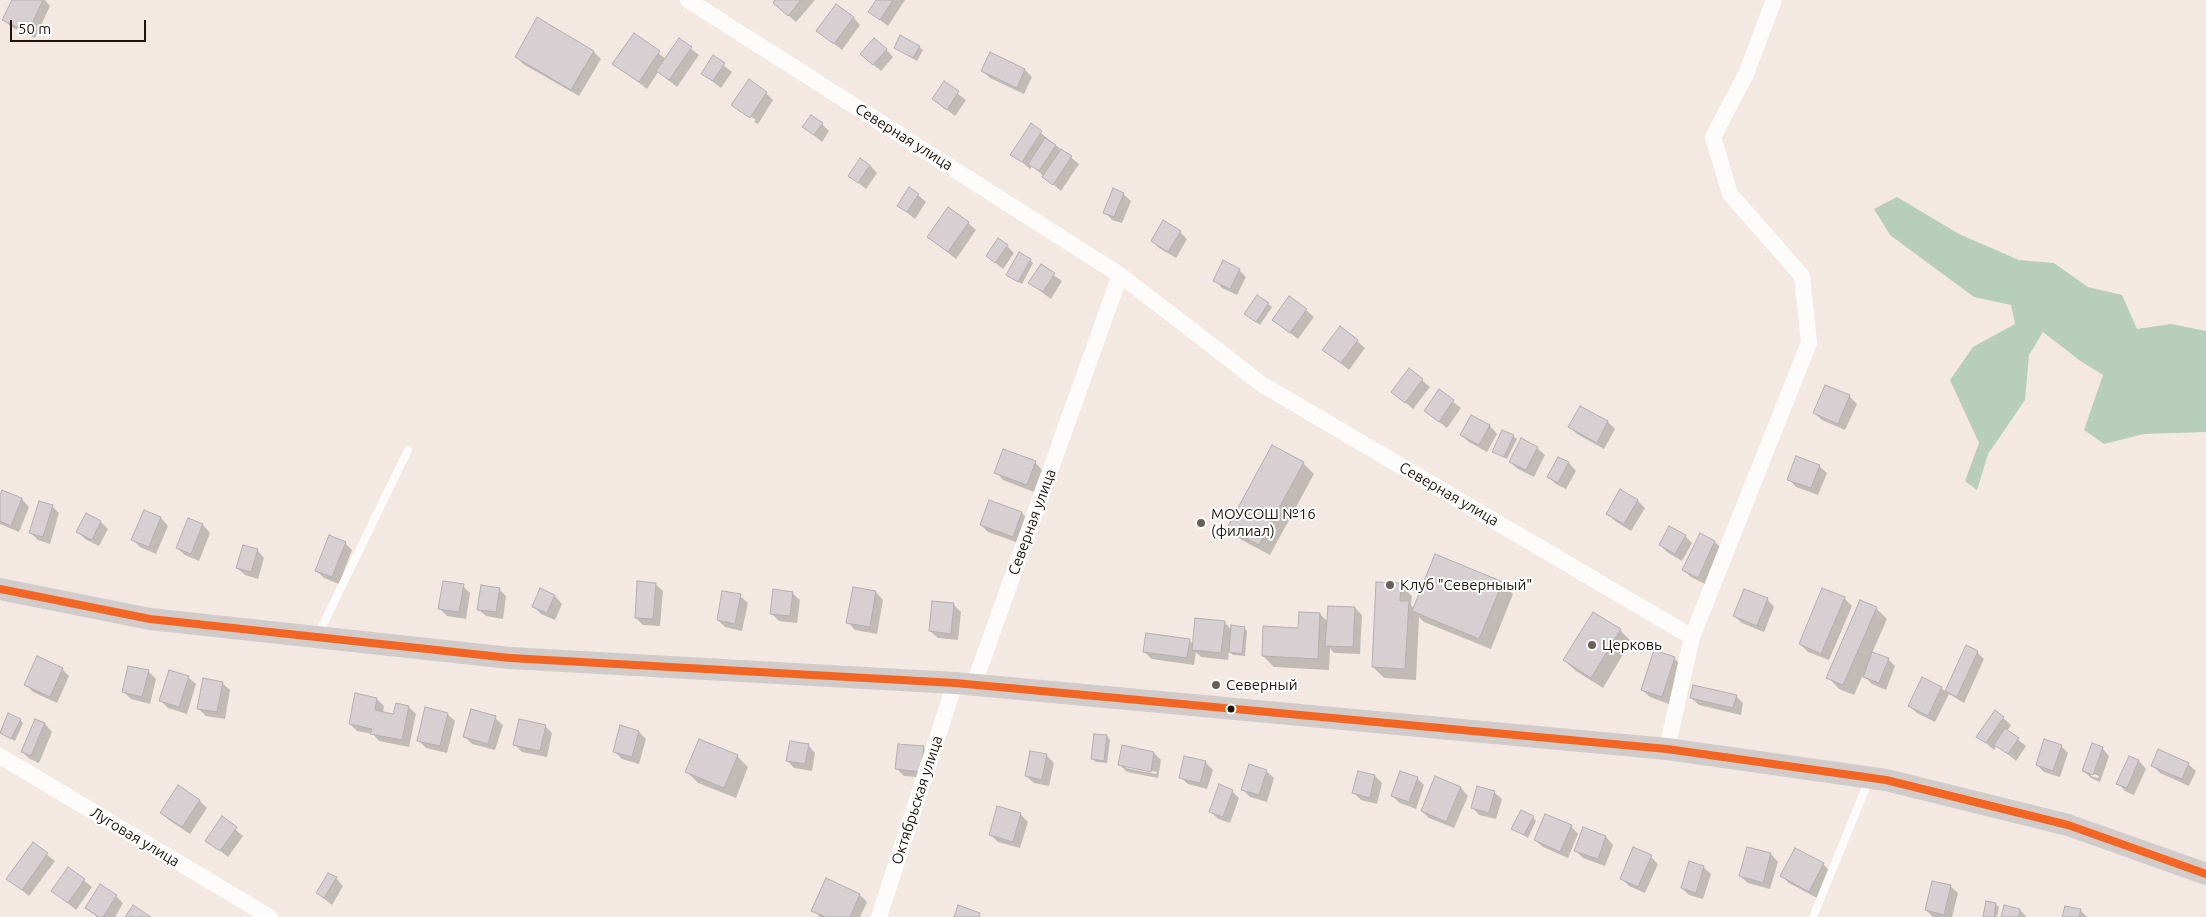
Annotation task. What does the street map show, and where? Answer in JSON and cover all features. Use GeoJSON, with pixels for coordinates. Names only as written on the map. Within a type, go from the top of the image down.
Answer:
{"type":"FeatureCollection","features":[{"type":"Feature","properties":{"kind":"street","name":"Северная улица"},"geometry":{"type":"LineString","coordinates":[[688,0],[1120,274],[1263,385],[1692,638]]}},
{"type":"Feature","properties":{"kind":"street"},"geometry":{"type":"LineString","coordinates":[[1667,749],[1692,638],[1809,343],[1802,276],[1730,194],[1713,137],[1746,74],[1774,0]]}},
{"type":"Feature","properties":{"kind":"street","name":"Северная улица"},"geometry":{"type":"LineString","coordinates":[[965,684],[1120,274]]}},
{"type":"Feature","properties":{"kind":"street"},"geometry":{"type":"LineString","coordinates":[[0,589],[150,619],[510,658],[965,684],[1667,749],[1886,780],[2068,825],[2206,874]]}},
{"type":"Feature","properties":{"kind":"street","name":"Октябрьская улица"},"geometry":{"type":"LineString","coordinates":[[879,917],[965,684]]}},
{"type":"Feature","properties":{"kind":"street","name":"Луговая улица"},"geometry":{"type":"LineString","coordinates":[[0,756],[270,917]]}},
{"type":"Feature","properties":{"kind":"lane"},"geometry":{"type":"LineString","coordinates":[[317,637],[408,450]]}},
{"type":"Feature","properties":{"kind":"lane"},"geometry":{"type":"LineString","coordinates":[[1813,917],[1870,777]]}},
{"type":"Feature","properties":{"kind":"green space"},"geometry":{"type":"Polygon","coordinates":[[[1897,197],[1959,234],[2019,260],[2054,263],[2088,287],[2122,295],[2137,329],[2171,324],[2206,331],[2206,432],[2144,434],[2104,444],[2084,430],[2103,375],[2079,360],[2043,332],[2029,355],[2025,400],[1988,454],[1977,490],[1965,481],[1979,443],[1950,380],[1973,347],[2015,324],[2011,305],[1974,297],[1890,235],[1874,209],[1897,197]]]}},
{"type":"Feature","properties":{"kind":"building"},"geometry":{"type":"Polygon","coordinates":[[[12,0],[43,0],[28,32],[2,20],[12,0]]]}},
{"type":"Feature","properties":{"kind":"building"},"geometry":{"type":"Polygon","coordinates":[[[775,0],[801,0],[788,16],[773,3],[775,0]]]}},
{"type":"Feature","properties":{"kind":"building"},"geometry":{"type":"Polygon","coordinates":[[[876,0],[893,0],[880,20],[868,12],[876,0]]]}},
{"type":"Feature","properties":{"kind":"building"},"geometry":{"type":"Polygon","coordinates":[[[836,4],[854,17],[834,44],[816,31],[836,4]]]}},
{"type":"Feature","properties":{"kind":"building"},"geometry":{"type":"Polygon","coordinates":[[[537,17],[594,51],[571,90],[515,57],[537,17]]]}},
{"type":"Feature","properties":{"kind":"building"},"geometry":{"type":"Polygon","coordinates":[[[634,33],[660,51],[639,82],[612,64],[634,33]]]}},
{"type":"Feature","properties":{"kind":"building"},"geometry":{"type":"Polygon","coordinates":[[[900,35],[920,46],[913,58],[894,48],[900,35]]]}},
{"type":"Feature","properties":{"kind":"building"},"geometry":{"type":"Polygon","coordinates":[[[679,38],[692,47],[669,80],[656,71],[679,38]]]}},
{"type":"Feature","properties":{"kind":"building"},"geometry":{"type":"Polygon","coordinates":[[[874,38],[887,49],[873,65],[860,54],[874,38]]]}},
{"type":"Feature","properties":{"kind":"building"},"geometry":{"type":"Polygon","coordinates":[[[990,52],[1025,69],[1017,88],[981,71],[990,52]]]}},
{"type":"Feature","properties":{"kind":"building"},"geometry":{"type":"Polygon","coordinates":[[[713,55],[725,63],[713,81],[701,74],[713,55]]]}},
{"type":"Feature","properties":{"kind":"building"},"geometry":{"type":"Polygon","coordinates":[[[749,79],[767,92],[750,118],[731,105],[749,79]]]}},
{"type":"Feature","properties":{"kind":"building"},"geometry":{"type":"Polygon","coordinates":[[[944,81],[959,91],[947,110],[932,99],[944,81]]]}},
{"type":"Feature","properties":{"kind":"building"},"geometry":{"type":"Polygon","coordinates":[[[811,115],[823,123],[814,135],[802,127],[811,115]]]}},
{"type":"Feature","properties":{"kind":"building"},"geometry":{"type":"Polygon","coordinates":[[[1031,123],[1042,131],[1022,162],[1010,155],[1031,123]]]}},
{"type":"Feature","properties":{"kind":"building"},"geometry":{"type":"Polygon","coordinates":[[[1045,138],[1056,145],[1039,171],[1028,164],[1045,138]]]}},
{"type":"Feature","properties":{"kind":"building"},"geometry":{"type":"Polygon","coordinates":[[[1061,149],[1072,156],[1053,185],[1042,177],[1061,149]]]}},
{"type":"Feature","properties":{"kind":"building"},"geometry":{"type":"Polygon","coordinates":[[[860,158],[870,165],[858,183],[848,176],[860,158]]]}},
{"type":"Feature","properties":{"kind":"building"},"geometry":{"type":"Polygon","coordinates":[[[909,187],[919,194],[907,212],[897,206],[909,187]]]}},
{"type":"Feature","properties":{"kind":"building"},"geometry":{"type":"Polygon","coordinates":[[[1113,188],[1124,193],[1114,217],[1103,213],[1113,188]]]}},
{"type":"Feature","properties":{"kind":"building"},"geometry":{"type":"Polygon","coordinates":[[[948,207],[969,222],[948,252],[927,237],[948,207]]]}},
{"type":"Feature","properties":{"kind":"building"},"geometry":{"type":"Polygon","coordinates":[[[1163,220],[1181,231],[1168,252],[1151,241],[1163,220]]]}},
{"type":"Feature","properties":{"kind":"building"},"geometry":{"type":"Polygon","coordinates":[[[998,238],[1008,245],[995,263],[986,256],[998,238]]]}},
{"type":"Feature","properties":{"kind":"building"},"geometry":{"type":"Polygon","coordinates":[[[1019,252],[1031,259],[1018,282],[1006,275],[1019,252]]]}},
{"type":"Feature","properties":{"kind":"building"},"geometry":{"type":"Polygon","coordinates":[[[1223,260],[1240,269],[1230,289],[1213,281],[1223,260]]]}},
{"type":"Feature","properties":{"kind":"building"},"geometry":{"type":"Polygon","coordinates":[[[1041,264],[1055,273],[1043,292],[1028,283],[1041,264]]]}},
{"type":"Feature","properties":{"kind":"building"},"geometry":{"type":"Polygon","coordinates":[[[1257,295],[1269,303],[1256,322],[1244,314],[1257,295]]]}},
{"type":"Feature","properties":{"kind":"building"},"geometry":{"type":"Polygon","coordinates":[[[1289,296],[1307,309],[1290,333],[1272,320],[1289,296]]]}},
{"type":"Feature","properties":{"kind":"building"},"geometry":{"type":"Polygon","coordinates":[[[1340,326],[1358,340],[1341,363],[1322,350],[1340,326]]]}},
{"type":"Feature","properties":{"kind":"building"},"geometry":{"type":"Polygon","coordinates":[[[1409,368],[1423,379],[1405,403],[1391,392],[1409,368]]]}},
{"type":"Feature","properties":{"kind":"building"},"geometry":{"type":"Polygon","coordinates":[[[1825,385],[1850,395],[1838,424],[1813,413],[1825,385]]]}},
{"type":"Feature","properties":{"kind":"building"},"geometry":{"type":"Polygon","coordinates":[[[1439,389],[1454,400],[1439,422],[1424,411],[1439,389]]]}},
{"type":"Feature","properties":{"kind":"building"},"geometry":{"type":"Polygon","coordinates":[[[1580,406],[1608,421],[1597,443],[1568,427],[1580,406]]]}},
{"type":"Feature","properties":{"kind":"building"},"geometry":{"type":"Polygon","coordinates":[[[1471,415],[1490,425],[1479,445],[1460,435],[1471,415]]]}},
{"type":"Feature","properties":{"kind":"building"},"geometry":{"type":"Polygon","coordinates":[[[1502,430],[1514,435],[1504,457],[1492,452],[1502,430]]]}},
{"type":"Feature","properties":{"kind":"building"},"geometry":{"type":"Polygon","coordinates":[[[1521,438],[1538,447],[1526,470],[1509,462],[1521,438]]]}},
{"type":"Feature","properties":{"kind":"building"},"geometry":{"type":"Polygon","coordinates":[[[1272,445],[1304,462],[1259,545],[1227,528],[1272,445]]]}},
{"type":"Feature","properties":{"kind":"building"},"geometry":{"type":"Polygon","coordinates":[[[1003,449],[1036,461],[1027,485],[994,473],[1003,449]]]}},
{"type":"Feature","properties":{"kind":"building"},"geometry":{"type":"Polygon","coordinates":[[[1796,456],[1820,465],[1811,488],[1787,480],[1796,456]]]}},
{"type":"Feature","properties":{"kind":"building"},"geometry":{"type":"Polygon","coordinates":[[[1558,457],[1569,462],[1558,483],[1547,477],[1558,457]]]}},
{"type":"Feature","properties":{"kind":"building"},"geometry":{"type":"Polygon","coordinates":[[[1620,489],[1638,500],[1624,524],[1606,514],[1620,489]]]}},
{"type":"Feature","properties":{"kind":"building"},"geometry":{"type":"Polygon","coordinates":[[[2,490],[22,498],[11,526],[0,521],[0,495],[2,490]]]}},
{"type":"Feature","properties":{"kind":"building"},"geometry":{"type":"Polygon","coordinates":[[[989,500],[1022,512],[1013,537],[980,525],[989,500]]]}},
{"type":"Feature","properties":{"kind":"building"},"geometry":{"type":"Polygon","coordinates":[[[39,501],[53,505],[43,537],[29,533],[39,501]]]}},
{"type":"Feature","properties":{"kind":"building"},"geometry":{"type":"Polygon","coordinates":[[[144,510],[161,517],[149,547],[131,540],[144,510]]]}},
{"type":"Feature","properties":{"kind":"building"},"geometry":{"type":"Polygon","coordinates":[[[86,513],[101,521],[92,540],[76,532],[86,513]]]}},
{"type":"Feature","properties":{"kind":"building"},"geometry":{"type":"Polygon","coordinates":[[[188,518],[203,524],[191,554],[176,548],[188,518]]]}},
{"type":"Feature","properties":{"kind":"building"},"geometry":{"type":"Polygon","coordinates":[[[1669,526],[1686,535],[1675,554],[1659,545],[1669,526]]]}},
{"type":"Feature","properties":{"kind":"building"},"geometry":{"type":"Polygon","coordinates":[[[1700,533],[1715,541],[1698,578],[1682,570],[1700,533]]]}},
{"type":"Feature","properties":{"kind":"building"},"geometry":{"type":"Polygon","coordinates":[[[329,535],[346,542],[332,577],[315,571],[329,535]]]}},
{"type":"Feature","properties":{"kind":"building"},"geometry":{"type":"Polygon","coordinates":[[[243,545],[258,549],[251,572],[236,568],[243,545]]]}},
{"type":"Feature","properties":{"kind":"building"},"geometry":{"type":"Polygon","coordinates":[[[1435,554],[1503,582],[1479,639],[1412,611],[1435,554]]]}},
{"type":"Feature","properties":{"kind":"building"},"geometry":{"type":"Polygon","coordinates":[[[443,581],[464,584],[459,612],[438,609],[443,581]]]}},
{"type":"Feature","properties":{"kind":"building"},"geometry":{"type":"Polygon","coordinates":[[[637,581],[656,583],[653,619],[635,618],[637,581]]]}},
{"type":"Feature","properties":{"kind":"building"},"geometry":{"type":"Polygon","coordinates":[[[1376,582],[1401,583],[1400,601],[1409,601],[1405,669],[1372,667],[1376,582]]]}},
{"type":"Feature","properties":{"kind":"building"},"geometry":{"type":"Polygon","coordinates":[[[481,585],[500,588],[496,612],[477,610],[481,585]]]}},
{"type":"Feature","properties":{"kind":"building"},"geometry":{"type":"Polygon","coordinates":[[[853,587],[876,591],[870,627],[846,623],[853,587]]]}},
{"type":"Feature","properties":{"kind":"building"},"geometry":{"type":"Polygon","coordinates":[[[540,588],[555,595],[547,613],[532,607],[540,588]]]}},
{"type":"Feature","properties":{"kind":"building"},"geometry":{"type":"Polygon","coordinates":[[[1822,588],[1845,597],[1821,654],[1799,644],[1822,588]]]}},
{"type":"Feature","properties":{"kind":"building"},"geometry":{"type":"Polygon","coordinates":[[[773,589],[793,592],[790,616],[770,614],[773,589]]]}},
{"type":"Feature","properties":{"kind":"building"},"geometry":{"type":"Polygon","coordinates":[[[1744,589],[1768,598],[1757,626],[1733,616],[1744,589]]]}},
{"type":"Feature","properties":{"kind":"building"},"geometry":{"type":"Polygon","coordinates":[[[722,591],[741,594],[735,624],[717,620],[722,591]]]}},
{"type":"Feature","properties":{"kind":"building"},"geometry":{"type":"Polygon","coordinates":[[[1860,600],[1877,607],[1843,685],[1826,678],[1860,600]]]}},
{"type":"Feature","properties":{"kind":"building"},"geometry":{"type":"Polygon","coordinates":[[[932,601],[954,603],[951,634],[929,631],[932,601]]]}},
{"type":"Feature","properties":{"kind":"building"},"geometry":{"type":"Polygon","coordinates":[[[1328,606],[1355,607],[1353,647],[1325,646],[1328,606]]]}},
{"type":"Feature","properties":{"kind":"building"},"geometry":{"type":"Polygon","coordinates":[[[1299,612],[1320,613],[1318,659],[1262,656],[1263,626],[1298,628],[1299,612]]]}},
{"type":"Feature","properties":{"kind":"building","name":"Церковь"},"geometry":{"type":"Polygon","coordinates":[[[1593,612],[1621,629],[1591,678],[1563,660],[1593,612]]]}},
{"type":"Feature","properties":{"kind":"building"},"geometry":{"type":"Polygon","coordinates":[[[1195,618],[1225,621],[1221,653],[1192,650],[1195,618]]]}},
{"type":"Feature","properties":{"kind":"building"},"geometry":{"type":"Polygon","coordinates":[[[1231,625],[1245,627],[1242,654],[1229,652],[1231,625]]]}},
{"type":"Feature","properties":{"kind":"building"},"geometry":{"type":"Polygon","coordinates":[[[1146,633],[1190,639],[1187,658],[1143,652],[1146,633]]]}},
{"type":"Feature","properties":{"kind":"building"},"geometry":{"type":"Polygon","coordinates":[[[1966,645],[1978,651],[1957,697],[1945,691],[1966,645]]]}},
{"type":"Feature","properties":{"kind":"building"},"geometry":{"type":"Polygon","coordinates":[[[1654,650],[1675,657],[1662,697],[1641,690],[1654,650]]]}},
{"type":"Feature","properties":{"kind":"building"},"geometry":{"type":"Polygon","coordinates":[[[1872,652],[1889,658],[1879,683],[1863,677],[1872,652]]]}},
{"type":"Feature","properties":{"kind":"building"},"geometry":{"type":"Polygon","coordinates":[[[37,656],[63,668],[50,697],[24,685],[37,656]]]}},
{"type":"Feature","properties":{"kind":"building"},"geometry":{"type":"Polygon","coordinates":[[[128,666],[149,670],[142,697],[122,692],[128,666]]]}},
{"type":"Feature","properties":{"kind":"building"},"geometry":{"type":"Polygon","coordinates":[[[169,670],[189,676],[179,707],[159,701],[169,670]]]}},
{"type":"Feature","properties":{"kind":"building"},"geometry":{"type":"Polygon","coordinates":[[[1922,677],[1942,687],[1928,716],[1908,706],[1922,677]]]}},
{"type":"Feature","properties":{"kind":"building"},"geometry":{"type":"Polygon","coordinates":[[[203,678],[223,682],[217,712],[197,709],[203,678]]]}},
{"type":"Feature","properties":{"kind":"building"},"geometry":{"type":"Polygon","coordinates":[[[1693,685],[1737,695],[1733,708],[1690,698],[1693,685]]]}},
{"type":"Feature","properties":{"kind":"building"},"geometry":{"type":"Polygon","coordinates":[[[355,693],[377,698],[375,710],[393,714],[396,703],[409,706],[402,740],[370,734],[372,729],[349,724],[355,693]]]}},
{"type":"Feature","properties":{"kind":"building"},"geometry":{"type":"Polygon","coordinates":[[[425,707],[448,713],[440,746],[417,741],[425,707]]]}},
{"type":"Feature","properties":{"kind":"building"},"geometry":{"type":"Polygon","coordinates":[[[471,709],[496,716],[488,744],[463,737],[471,709]]]}},
{"type":"Feature","properties":{"kind":"building"},"geometry":{"type":"Polygon","coordinates":[[[1995,710],[2004,717],[1986,743],[1976,737],[1995,710]]]}},
{"type":"Feature","properties":{"kind":"building"},"geometry":{"type":"Polygon","coordinates":[[[8,713],[21,719],[11,739],[0,733],[8,713]]]}},
{"type":"Feature","properties":{"kind":"building"},"geometry":{"type":"Polygon","coordinates":[[[35,719],[45,723],[31,756],[21,752],[35,719]]]}},
{"type":"Feature","properties":{"kind":"building"},"geometry":{"type":"Polygon","coordinates":[[[519,719],[546,725],[540,751],[513,745],[519,719]]]}},
{"type":"Feature","properties":{"kind":"building"},"geometry":{"type":"Polygon","coordinates":[[[620,725],[639,731],[632,757],[613,752],[620,725]]]}},
{"type":"Feature","properties":{"kind":"building"},"geometry":{"type":"Polygon","coordinates":[[[2005,728],[2019,738],[2008,754],[1994,745],[2005,728]]]}},
{"type":"Feature","properties":{"kind":"building"},"geometry":{"type":"Polygon","coordinates":[[[1094,734],[1107,735],[1104,761],[1091,759],[1094,734]]]}},
{"type":"Feature","properties":{"kind":"building"},"geometry":{"type":"Polygon","coordinates":[[[699,739],[738,755],[724,788],[685,772],[699,739]]]}},
{"type":"Feature","properties":{"kind":"building"},"geometry":{"type":"Polygon","coordinates":[[[2044,739],[2062,745],[2053,771],[2036,765],[2044,739]]]}},
{"type":"Feature","properties":{"kind":"building"},"geometry":{"type":"Polygon","coordinates":[[[790,741],[809,744],[805,764],[786,761],[790,741]]]}},
{"type":"Feature","properties":{"kind":"building"},"geometry":{"type":"Polygon","coordinates":[[[2092,743],[2103,747],[2093,775],[2082,771],[2092,743]]]}},
{"type":"Feature","properties":{"kind":"building"},"geometry":{"type":"Polygon","coordinates":[[[898,744],[924,746],[921,772],[895,769],[898,744]]]}},
{"type":"Feature","properties":{"kind":"building"},"geometry":{"type":"Polygon","coordinates":[[[1122,745],[1154,752],[1151,772],[1118,765],[1122,745]]]}},
{"type":"Feature","properties":{"kind":"building"},"geometry":{"type":"Polygon","coordinates":[[[2158,749],[2189,763],[2182,779],[2151,766],[2158,749]]]}},
{"type":"Feature","properties":{"kind":"building"},"geometry":{"type":"Polygon","coordinates":[[[1030,751],[1047,754],[1042,780],[1025,776],[1030,751]]]}},
{"type":"Feature","properties":{"kind":"building"},"geometry":{"type":"Polygon","coordinates":[[[1184,756],[1206,761],[1200,783],[1179,778],[1184,756]]]}},
{"type":"Feature","properties":{"kind":"building"},"geometry":{"type":"Polygon","coordinates":[[[2129,756],[2139,760],[2127,788],[2116,784],[2129,756]]]}},
{"type":"Feature","properties":{"kind":"building"},"geometry":{"type":"Polygon","coordinates":[[[1249,764],[1267,770],[1259,795],[1241,790],[1249,764]]]}},
{"type":"Feature","properties":{"kind":"building"},"geometry":{"type":"Polygon","coordinates":[[[1358,771],[1375,775],[1370,798],[1352,793],[1358,771]]]}},
{"type":"Feature","properties":{"kind":"building"},"geometry":{"type":"Polygon","coordinates":[[[1400,771],[1418,777],[1409,802],[1391,796],[1400,771]]]}},
{"type":"Feature","properties":{"kind":"building"},"geometry":{"type":"Polygon","coordinates":[[[1435,776],[1461,787],[1446,822],[1421,811],[1435,776]]]}},
{"type":"Feature","properties":{"kind":"building"},"geometry":{"type":"Polygon","coordinates":[[[1219,784],[1233,790],[1223,817],[1209,812],[1219,784]]]}},
{"type":"Feature","properties":{"kind":"building"},"geometry":{"type":"Polygon","coordinates":[[[178,785],[200,800],[182,827],[160,813],[178,785]]]}},
{"type":"Feature","properties":{"kind":"building"},"geometry":{"type":"Polygon","coordinates":[[[1477,786],[1495,791],[1489,813],[1471,808],[1477,786]]]}},
{"type":"Feature","properties":{"kind":"building"},"geometry":{"type":"Polygon","coordinates":[[[997,806],[1021,813],[1013,842],[989,835],[997,806]]]}},
{"type":"Feature","properties":{"kind":"building"},"geometry":{"type":"Polygon","coordinates":[[[1521,810],[1534,816],[1524,835],[1511,829],[1521,810]]]}},
{"type":"Feature","properties":{"kind":"building"},"geometry":{"type":"Polygon","coordinates":[[[1545,814],[1572,825],[1560,852],[1534,840],[1545,814]]]}},
{"type":"Feature","properties":{"kind":"building"},"geometry":{"type":"Polygon","coordinates":[[[222,816],[237,827],[220,851],[205,841],[222,816]]]}},
{"type":"Feature","properties":{"kind":"building"},"geometry":{"type":"Polygon","coordinates":[[[1583,827],[1606,836],[1598,859],[1574,851],[1583,827]]]}},
{"type":"Feature","properties":{"kind":"building"},"geometry":{"type":"Polygon","coordinates":[[[33,842],[48,853],[22,890],[6,879],[33,842]]]}},
{"type":"Feature","properties":{"kind":"building"},"geometry":{"type":"Polygon","coordinates":[[[1633,847],[1652,855],[1638,887],[1620,879],[1633,847]]]}},
{"type":"Feature","properties":{"kind":"building"},"geometry":{"type":"Polygon","coordinates":[[[1747,847],[1771,853],[1763,883],[1739,876],[1747,847]]]}},
{"type":"Feature","properties":{"kind":"building"},"geometry":{"type":"Polygon","coordinates":[[[1795,848],[1824,863],[1809,892],[1780,876],[1795,848]]]}},
{"type":"Feature","properties":{"kind":"building"},"geometry":{"type":"Polygon","coordinates":[[[1689,861],[1704,866],[1696,893],[1681,888],[1689,861]]]}},
{"type":"Feature","properties":{"kind":"building"},"geometry":{"type":"Polygon","coordinates":[[[68,867],[85,879],[68,903],[51,891],[68,867]]]}},
{"type":"Feature","properties":{"kind":"building"},"geometry":{"type":"Polygon","coordinates":[[[328,873],[337,877],[324,898],[316,893],[328,873]]]}},
{"type":"Feature","properties":{"kind":"building"},"geometry":{"type":"Polygon","coordinates":[[[826,878],[860,894],[850,917],[826,917],[811,911],[826,878]]]}},
{"type":"Feature","properties":{"kind":"building"},"geometry":{"type":"Polygon","coordinates":[[[1932,881],[1951,885],[1944,915],[1925,910],[1932,881]]]}},
{"type":"Feature","properties":{"kind":"building"},"geometry":{"type":"Polygon","coordinates":[[[100,884],[117,895],[103,917],[99,917],[85,908],[100,884]]]}},
{"type":"Feature","properties":{"kind":"building"},"geometry":{"type":"Polygon","coordinates":[[[1986,901],[1996,903],[1994,917],[1983,917],[1986,901]]]}},
{"type":"Feature","properties":{"kind":"building"},"geometry":{"type":"Polygon","coordinates":[[[133,905],[151,917],[125,917],[133,905]]]}},
{"type":"Feature","properties":{"kind":"building"},"geometry":{"type":"Polygon","coordinates":[[[958,905],[980,913],[979,917],[954,917],[958,905]]]}},
{"type":"Feature","properties":{"kind":"building"},"geometry":{"type":"Polygon","coordinates":[[[2004,905],[2020,909],[2019,917],[2001,917],[2004,905]]]}},
{"type":"Feature","properties":{"kind":"building"},"geometry":{"type":"Polygon","coordinates":[[[2065,906],[2081,909],[2079,917],[2062,917],[2065,906]]]}},
{"type":"Feature","properties":{"kind":"transit line"},"geometry":{"type":"LineString","coordinates":[[0,589],[150,619],[510,658],[955,683],[1667,749],[1886,780],[2068,825],[2206,874]]}},
{"type":"Feature","properties":{"kind":"place","name":"МОУСОШ №16 (филиал)"},"geometry":{"type":"Point","coordinates":[1201,523]}},
{"type":"Feature","properties":{"kind":"place","name":"Клуб \"Северныый\""},"geometry":{"type":"Point","coordinates":[1390,585]}},
{"type":"Feature","properties":{"kind":"place","name":"Церковь"},"geometry":{"type":"Point","coordinates":[1592,645]}},
{"type":"Feature","properties":{"kind":"place","name":"Северный"},"geometry":{"type":"Point","coordinates":[1216,685]}}]}
